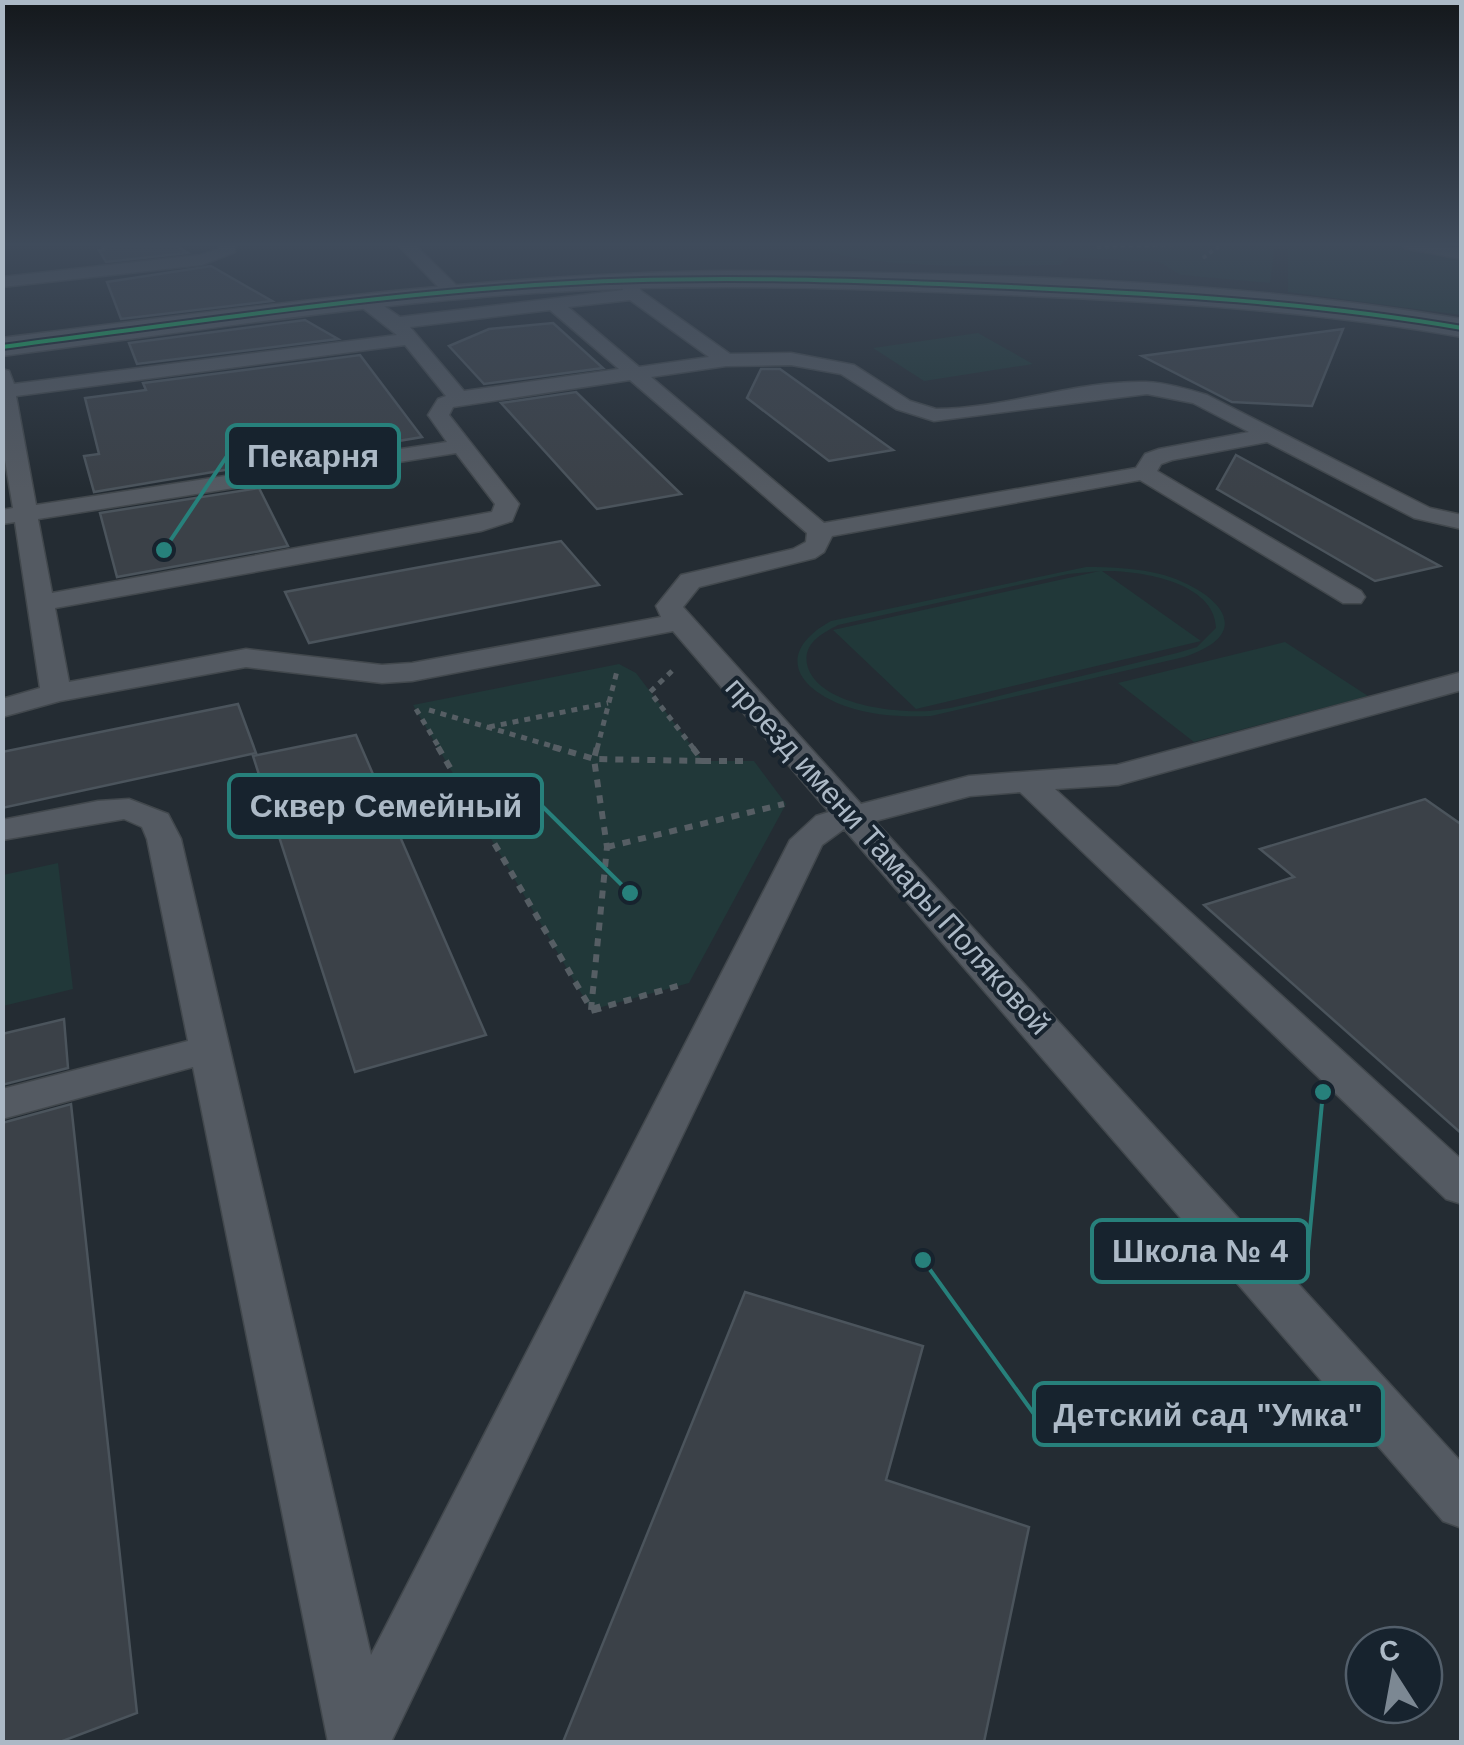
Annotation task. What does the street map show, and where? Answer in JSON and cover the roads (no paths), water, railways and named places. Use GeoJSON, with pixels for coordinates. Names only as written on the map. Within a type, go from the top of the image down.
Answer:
{"type":"FeatureCollection","features":[{"type":"Feature","properties":{"kind":"street"},"geometry":{"type":"LineString","coordinates":[[2,348],[181,325]]}},
{"type":"Feature","properties":{"kind":"lane"},"geometry":{"type":"LineString","coordinates":[[397,325],[459,398]]}},
{"type":"Feature","properties":{"kind":"lane"},"geometry":{"type":"LineString","coordinates":[[56,693],[41,604],[14,515],[4,383],[435,325]]}},
{"type":"Feature","properties":{"kind":"lane"},"geometry":{"type":"LineString","coordinates":[[579,325],[819,531]]}},
{"type":"Feature","properties":{"kind":"lane"},"geometry":{"type":"LineString","coordinates":[[681,325],[726,360]]}},
{"type":"Feature","properties":{"kind":"lane"},"geometry":{"type":"LineString","coordinates":[[41,604],[481,524],[503,516],[508,504],[438,415],[445,403],[726,360],[791,359],[833,364],[903,405],[934,414],[1115,390],[1161,390],[1200,399],[1422,513],[1462,522]]}},
{"type":"Feature","properties":{"kind":"lane"},"geometry":{"type":"LineString","coordinates":[[1144,473],[1152,459],[1167,454],[1270,435]]}},
{"type":"Feature","properties":{"kind":"lane"},"geometry":{"type":"LineString","coordinates":[[14,515],[462,446]]}},
{"type":"Feature","properties":{"kind":"lane"},"geometry":{"type":"LineString","coordinates":[[819,531],[1144,473],[1352,598]]}},
{"type":"Feature","properties":{"kind":"lane"},"geometry":{"type":"LineString","coordinates":[[2,708],[56,693],[246,658],[382,674],[412,672],[678,622],[669,606],[690,582],[801,554],[816,548],[819,531]]}},
{"type":"Feature","properties":{"kind":"lane","name":"проезд имени Тамары Поляковой"},"geometry":{"type":"LineString","coordinates":[[678,622],[854,815],[1462,1503]]}},
{"type":"Feature","properties":{"kind":"lane"},"geometry":{"type":"LineString","coordinates":[[360,1742],[807,840],[828,823],[969,786],[1118,774],[1462,681]]}},
{"type":"Feature","properties":{"kind":"lane"},"geometry":{"type":"LineString","coordinates":[[1027,781],[1462,1187]]}},
{"type":"Feature","properties":{"kind":"lane"},"geometry":{"type":"LineString","coordinates":[[2,830],[129,809],[156,821],[164,839],[360,1742]]}},
{"type":"Feature","properties":{"kind":"lane"},"geometry":{"type":"LineString","coordinates":[[2,1104],[209,1049]]}},
{"type":"Feature","properties":{"kind":"place","name":"Пекарня"},"geometry":{"type":"Point","coordinates":[164,550]}},
{"type":"Feature","properties":{"kind":"place","name":"Сквер Семейный"},"geometry":{"type":"Point","coordinates":[630,893]}},
{"type":"Feature","properties":{"kind":"place","name":"Школа № 4"},"geometry":{"type":"Point","coordinates":[1323,1092]}},
{"type":"Feature","properties":{"kind":"place","name":"Детский сад \"Умка\""},"geometry":{"type":"Point","coordinates":[923,1260]}}]}
